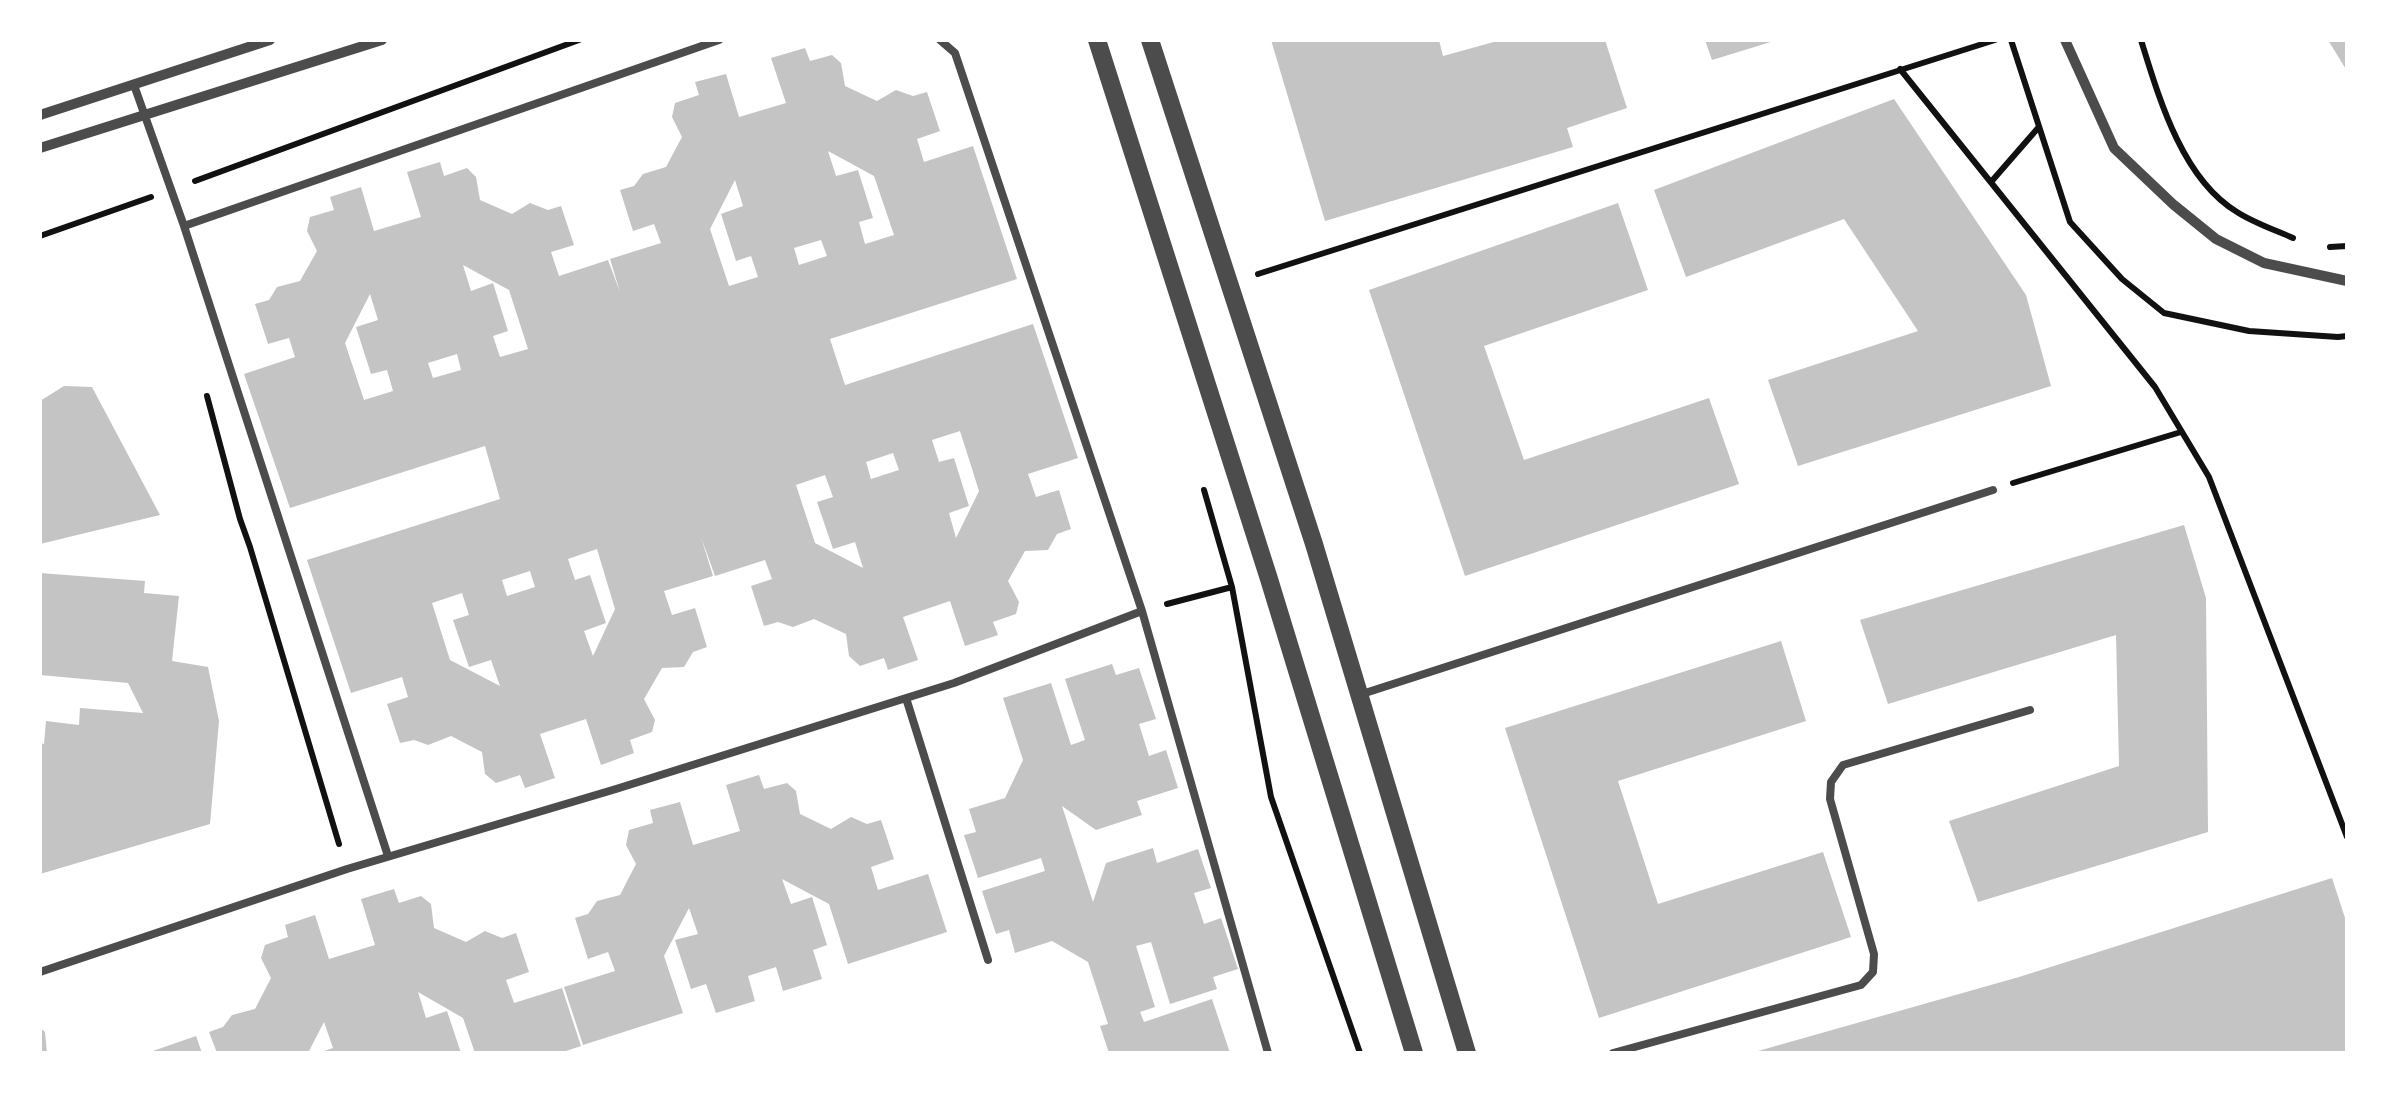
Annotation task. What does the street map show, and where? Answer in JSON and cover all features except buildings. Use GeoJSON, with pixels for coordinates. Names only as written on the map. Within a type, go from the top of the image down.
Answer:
{"type":"FeatureCollection","features":[{"type":"Feature","properties":{"kind":"street"},"geometry":{"type":"LineString","coordinates":[[40,115],[270,40]]}},
{"type":"Feature","properties":{"kind":"street"},"geometry":{"type":"LineString","coordinates":[[40,148],[382,40]]}},
{"type":"Feature","properties":{"kind":"street"},"geometry":{"type":"LineString","coordinates":[[1097,40],[1269,579],[1414,1053]]}},
{"type":"Feature","properties":{"kind":"street"},"geometry":{"type":"LineString","coordinates":[[1150,40],[1314,544],[1467,1053]]}},
{"type":"Feature","properties":{"kind":"street"},"geometry":{"type":"LineString","coordinates":[[2065,40],[2114,148],[2174,206],[2216,239],[2264,263],[2347,281]]}},
{"type":"Feature","properties":{"kind":"lane"},"geometry":{"type":"LineString","coordinates":[[184,226],[719,40]]}},
{"type":"Feature","properties":{"kind":"lane"},"geometry":{"type":"LineString","coordinates":[[940,40],[955,53],[1142,611],[1268,1053]]}},
{"type":"Feature","properties":{"kind":"lane"},"geometry":{"type":"LineString","coordinates":[[134,85],[184,226],[388,856]]}},
{"type":"Feature","properties":{"kind":"lane"},"geometry":{"type":"LineString","coordinates":[[1358,695],[1992,490]]}},
{"type":"Feature","properties":{"kind":"lane"},"geometry":{"type":"LineString","coordinates":[[40,972],[388,856],[954,683],[1142,611]]}},
{"type":"Feature","properties":{"kind":"lane"},"geometry":{"type":"LineString","coordinates":[[906,698],[988,960]]}},
{"type":"Feature","properties":{"kind":"lane"},"geometry":{"type":"LineString","coordinates":[[1613,1053],[1861,985],[1873,972],[1874,954],[1830,799],[1830,782],[1843,765],[2030,710]]}},
{"type":"Feature","properties":{"kind":"path"},"geometry":{"type":"LineString","coordinates":[[40,236],[579,40]]}},
{"type":"Feature","properties":{"kind":"path"},"geometry":{"type":"LineString","coordinates":[[1230,283],[1995,40]]}},
{"type":"Feature","properties":{"kind":"path"},"geometry":{"type":"LineString","coordinates":[[2011,40],[2070,222],[2122,279],[2164,313],[2249,331],[2347,336]]}},
{"type":"Feature","properties":{"kind":"path"},"geometry":{"type":"LineString","coordinates":[[2141,40],[2175,137],[2204,184],[2236,212],[2303,242]]}},
{"type":"Feature","properties":{"kind":"path"},"geometry":{"type":"LineString","coordinates":[[1900,69],[2155,387],[2208,477],[2347,837]]}},
{"type":"Feature","properties":{"kind":"path"},"geometry":{"type":"LineString","coordinates":[[1991,182],[2038,128]]}},
{"type":"Feature","properties":{"kind":"path"},"geometry":{"type":"LineString","coordinates":[[2315,244],[2347,246]]}},
{"type":"Feature","properties":{"kind":"path"},"geometry":{"type":"LineString","coordinates":[[206,391],[240,519],[347,869]]}},
{"type":"Feature","properties":{"kind":"path"},"geometry":{"type":"LineString","coordinates":[[1992,490],[2181,432]]}},
{"type":"Feature","properties":{"kind":"path"},"geometry":{"type":"LineString","coordinates":[[1142,611],[1232,588],[1270,797],[1360,1053]]}}]}
